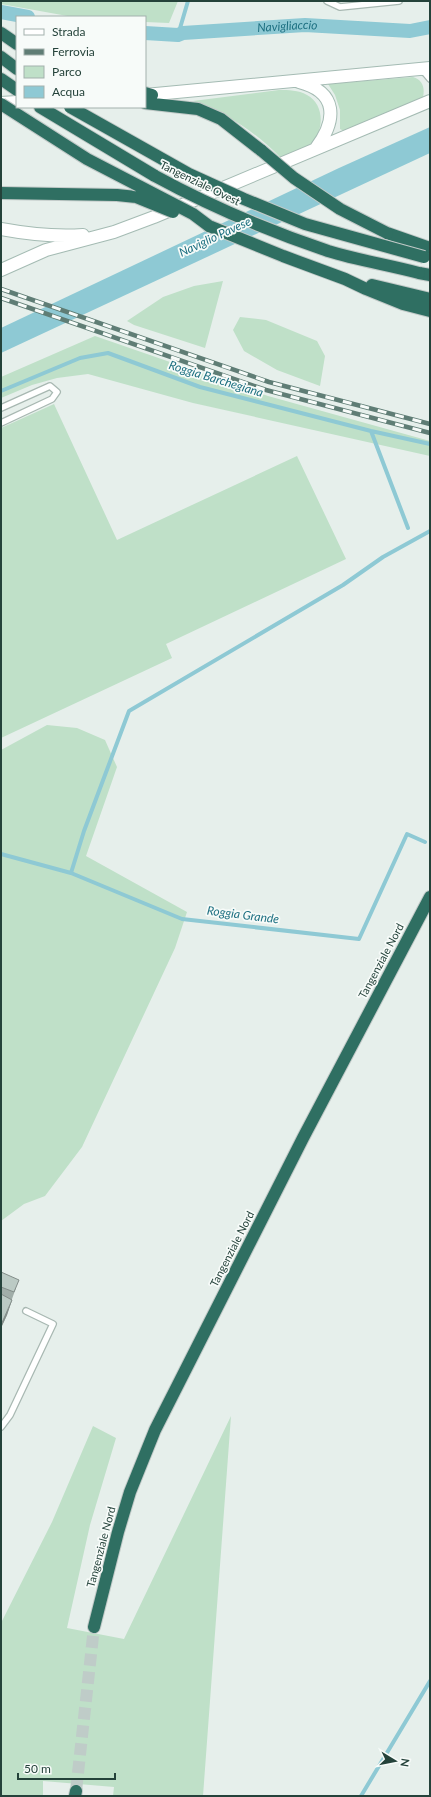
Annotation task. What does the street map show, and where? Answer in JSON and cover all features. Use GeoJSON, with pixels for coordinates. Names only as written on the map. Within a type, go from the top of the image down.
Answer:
{"type":"FeatureCollection","features":[{"type":"Feature","properties":{"kind":"highway"},"geometry":{"type":"LineString","coordinates":[[1,33],[15,43]]}},
{"type":"Feature","properties":{"kind":"highway"},"geometry":{"type":"LineString","coordinates":[[1,57],[16,68]]}},
{"type":"Feature","properties":{"kind":"highway"},"geometry":{"type":"LineString","coordinates":[[1,79],[16,89]]}},
{"type":"Feature","properties":{"kind":"highway"},"geometry":{"type":"LineString","coordinates":[[147,96],[198,109],[221,119],[294,178],[340,209],[428,255]]}},
{"type":"Feature","properties":{"kind":"highway"},"geometry":{"type":"LineString","coordinates":[[1,103],[87,159],[193,214],[209,226]]}},
{"type":"Feature","properties":{"kind":"highway","name":"Tangenziale Ovest"},"geometry":{"type":"LineString","coordinates":[[42,108],[176,187],[258,224],[329,251],[425,274]]}},
{"type":"Feature","properties":{"kind":"highway","name":"Tangenziale Ovest"},"geometry":{"type":"LineString","coordinates":[[72,108],[189,174],[244,200],[305,224],[428,255]]}},
{"type":"Feature","properties":{"kind":"highway"},"geometry":{"type":"LineString","coordinates":[[1,193],[117,194],[136,197],[283,256],[346,279],[430,299]]}},
{"type":"Feature","properties":{"kind":"highway"},"geometry":{"type":"LineString","coordinates":[[346,279],[366,290],[430,311]]}},
{"type":"Feature","properties":{"kind":"highway","name":"Tangenziale Nord"},"geometry":{"type":"LineString","coordinates":[[94,1628],[118,1532],[130,1492],[155,1430],[303,1138],[430,897]]}},
{"type":"Feature","properties":{"kind":"main road"},"geometry":{"type":"LineString","coordinates":[[147,96],[293,80],[430,68]]}},
{"type":"Feature","properties":{"kind":"main road"},"geometry":{"type":"LineString","coordinates":[[293,80],[318,89],[327,100],[330,108],[330,125],[316,148]]}},
{"type":"Feature","properties":{"kind":"main road"},"geometry":{"type":"LineString","coordinates":[[1,103],[16,102]]}},
{"type":"Feature","properties":{"kind":"main road"},"geometry":{"type":"LineString","coordinates":[[1,270],[46,250],[114,232],[161,214],[426,103]]}},
{"type":"Feature","properties":{"kind":"main road"},"geometry":{"type":"LineString","coordinates":[[1,229],[30,234],[70,236],[114,232]]}},
{"type":"Feature","properties":{"kind":"lane"},"geometry":{"type":"LineString","coordinates":[[327,1],[340,7],[399,1]]}},
{"type":"Feature","properties":{"kind":"lane"},"geometry":{"type":"LineString","coordinates":[[411,70],[422,71],[430,79]]}},
{"type":"Feature","properties":{"kind":"lane"},"geometry":{"type":"LineString","coordinates":[[426,103],[430,95]]}},
{"type":"Feature","properties":{"kind":"lane"},"geometry":{"type":"LineString","coordinates":[[1,408],[50,386],[58,392],[52,399],[1,423]]}},
{"type":"Feature","properties":{"kind":"lane"},"geometry":{"type":"LineString","coordinates":[[1,1427],[10,1415],[53,1324],[26,1311]]}},
{"type":"Feature","properties":{"kind":"green space"},"geometry":{"type":"Polygon","coordinates":[[[1,1],[178,1],[169,23],[146,22],[146,16],[67,16],[1,4],[1,1]]]}},
{"type":"Feature","properties":{"kind":"green space"},"geometry":{"type":"Polygon","coordinates":[[[413,77],[421,82],[424,90],[423,97],[346,132],[340,129],[340,110],[335,95],[328,84],[413,77]]]}},
{"type":"Feature","properties":{"kind":"green space"},"geometry":{"type":"Polygon","coordinates":[[[279,90],[297,91],[304,93],[313,99],[320,112],[321,119],[318,133],[309,145],[280,157],[261,139],[240,124],[217,111],[193,101],[279,90]]]}},
{"type":"Feature","properties":{"kind":"green space"},"geometry":{"type":"Polygon","coordinates":[[[223,281],[205,348],[134,325],[127,321],[163,297],[194,286],[223,281]]]}},
{"type":"Feature","properties":{"kind":"green space"},"geometry":{"type":"Polygon","coordinates":[[[240,317],[266,320],[317,341],[325,356],[320,386],[277,370],[244,351],[233,330],[240,317]]]}},
{"type":"Feature","properties":{"kind":"green space"},"geometry":{"type":"Polygon","coordinates":[[[95,336],[268,396],[430,441],[430,456],[193,403],[88,374],[57,378],[32,385],[1,398],[1,377],[95,336]]]}},
{"type":"Feature","properties":{"kind":"green space"},"geometry":{"type":"Polygon","coordinates":[[[54,404],[117,540],[297,456],[346,559],[166,644],[172,658],[1,738],[1,428],[54,404]]]}},
{"type":"Feature","properties":{"kind":"green space"},"geometry":{"type":"Polygon","coordinates":[[[47,725],[77,728],[105,740],[117,767],[86,856],[187,912],[175,948],[82,1147],[45,1196],[24,1204],[1,1221],[1,750],[47,725]]]}},
{"type":"Feature","properties":{"kind":"green space"},"geometry":{"type":"Polygon","coordinates":[[[231,1416],[203,1796],[113,1796],[114,1787],[43,1781],[43,1796],[1,1796],[1,1623],[52,1522],[93,1426],[116,1438],[90,1525],[67,1628],[124,1639],[231,1416]]]}},
{"type":"Feature","properties":{"kind":"water","name":"Naviglio Pavese"},"geometry":{"type":"Polygon","coordinates":[[[430,127],[430,153],[1,353],[1,328],[339,168],[430,127]]]}},
{"type":"Feature","properties":{"kind":"building"},"geometry":{"type":"Polygon","coordinates":[[[1,1272],[19,1280],[14,1292],[1,1287],[1,1272]]]}},
{"type":"Feature","properties":{"kind":"building"},"geometry":{"type":"Polygon","coordinates":[[[1,1294],[12,1300],[1,1325],[1,1294]]]}},
{"type":"Feature","properties":{"kind":"waterway"},"geometry":{"type":"LineString","coordinates":[[178,35],[188,1]]}},
{"type":"Feature","properties":{"kind":"waterway","name":"Navigliaccio"},"geometry":{"type":"LineString","coordinates":[[1,12],[23,16]]}},
{"type":"Feature","properties":{"kind":"waterway","name":"Navigliaccio"},"geometry":{"type":"LineString","coordinates":[[146,33],[178,35],[183,33],[305,25],[410,31],[430,27]]}},
{"type":"Feature","properties":{"kind":"waterway","name":"Roggia Barchegiana"},"geometry":{"type":"LineString","coordinates":[[1,391],[80,358],[108,353],[200,387],[371,431],[430,444]]}},
{"type":"Feature","properties":{"kind":"waterway"},"geometry":{"type":"LineString","coordinates":[[371,431],[408,528]]}},
{"type":"Feature","properties":{"kind":"waterway"},"geometry":{"type":"LineString","coordinates":[[71,873],[84,831],[129,711],[343,585],[383,557],[430,531]]}},
{"type":"Feature","properties":{"kind":"waterway","name":"Roggia Grande"},"geometry":{"type":"LineString","coordinates":[[1,854],[71,873],[182,919],[359,939],[407,834],[425,842]]}},
{"type":"Feature","properties":{"kind":"waterway"},"geometry":{"type":"LineString","coordinates":[[361,1796],[430,1681]]}},
{"type":"Feature","properties":{"kind":"tunnel"},"geometry":{"type":"LineString","coordinates":[[76,1791],[94,1627]]}},
{"type":"Feature","properties":{"kind":"railway"},"geometry":{"type":"LineString","coordinates":[[1,289],[269,382],[430,424]]}},
{"type":"Feature","properties":{"kind":"railway"},"geometry":{"type":"LineString","coordinates":[[1,298],[266,390],[430,433]]}}]}
